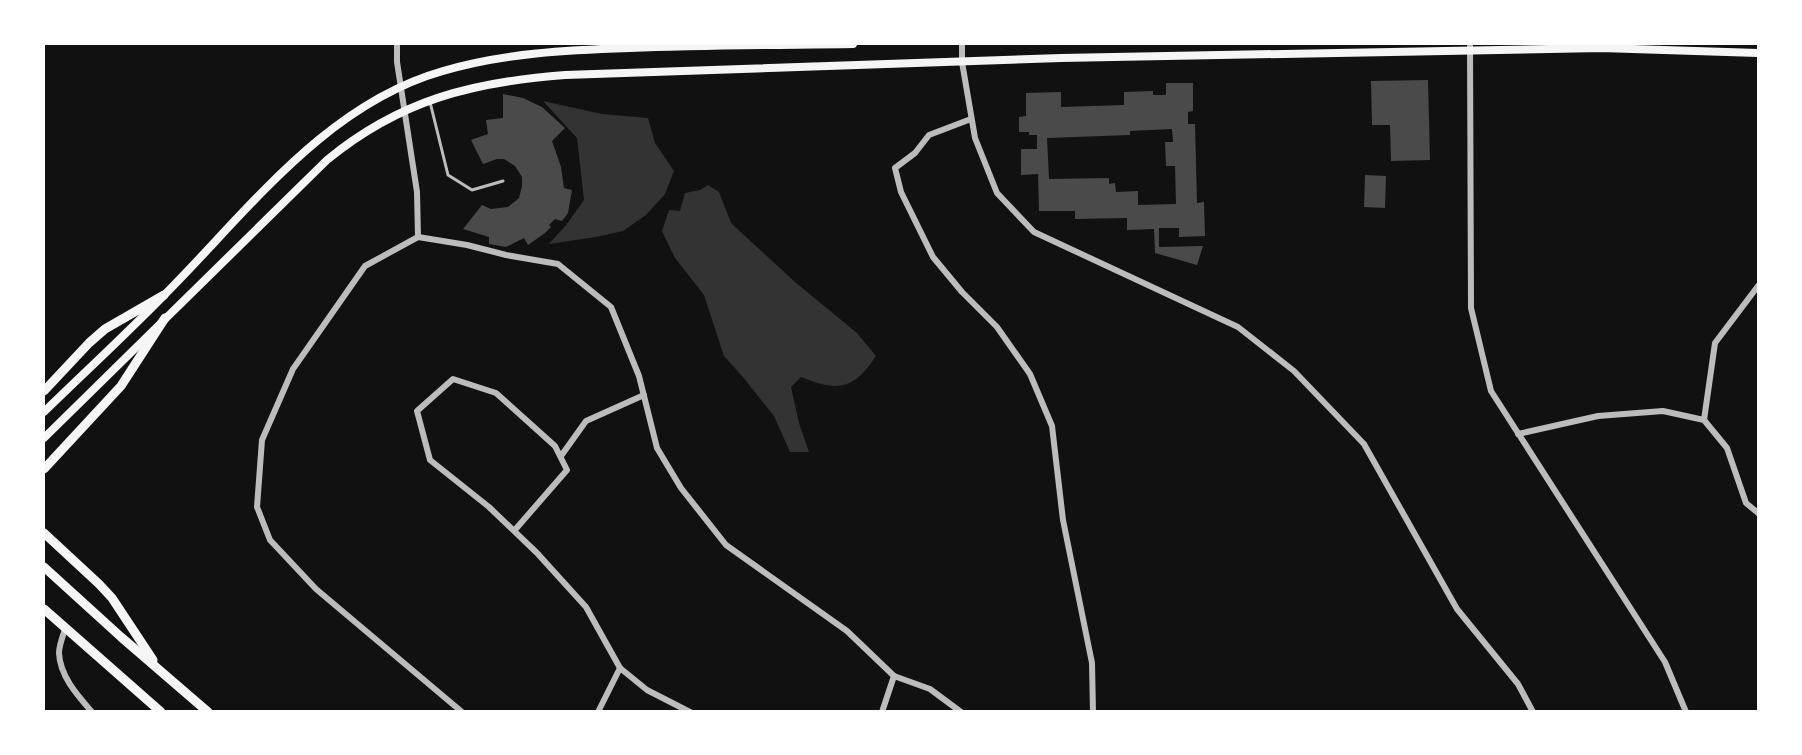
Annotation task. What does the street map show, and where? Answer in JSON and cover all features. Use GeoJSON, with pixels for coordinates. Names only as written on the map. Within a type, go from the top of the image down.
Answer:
{"type":"FeatureCollection","features":[{"type":"Feature","properties":{"kind":"main road"},"geometry":{"type":"LineString","coordinates":[[44,412],[164,295],[298,157],[334,127],[367,105],[401,87],[442,71],[493,59],[535,53],[644,47],[853,44]]}},
{"type":"Feature","properties":{"kind":"main road"},"geometry":{"type":"LineString","coordinates":[[44,438],[327,160],[373,126],[404,111],[430,100],[486,85],[525,78],[565,75],[1470,47],[1758,52]]}},
{"type":"Feature","properties":{"kind":"main road"},"geometry":{"type":"LineString","coordinates":[[44,391],[105,329],[164,295]]}},
{"type":"Feature","properties":{"kind":"main road"},"geometry":{"type":"LineString","coordinates":[[44,469],[121,386],[165,318]]}},
{"type":"Feature","properties":{"kind":"main road"},"geometry":{"type":"LineString","coordinates":[[44,533],[112,598],[159,669]]}},
{"type":"Feature","properties":{"kind":"main road"},"geometry":{"type":"LineString","coordinates":[[44,567],[208,711]]}},
{"type":"Feature","properties":{"kind":"main road"},"geometry":{"type":"LineString","coordinates":[[44,609],[161,711]]}},
{"type":"Feature","properties":{"kind":"street"},"geometry":{"type":"LineString","coordinates":[[397,44],[397,62],[417,192],[418,237]]}},
{"type":"Feature","properties":{"kind":"street"},"geometry":{"type":"LineString","coordinates":[[962,44],[962,62],[975,138],[997,193],[1034,232],[1239,327],[1294,371],[1364,444],[1456,609],[1518,684],[1533,711]]}},
{"type":"Feature","properties":{"kind":"street"},"geometry":{"type":"LineString","coordinates":[[1470,47],[1471,308],[1491,391],[1665,662],[1686,711]]}},
{"type":"Feature","properties":{"kind":"street"},"geometry":{"type":"LineString","coordinates":[[971,119],[929,135],[915,153],[895,168],[901,192],[933,257],[962,292],[997,327],[1030,374],[1052,426],[1063,520],[1092,663],[1093,711]]}},
{"type":"Feature","properties":{"kind":"street"},"geometry":{"type":"LineString","coordinates":[[462,711],[316,589],[270,540],[256,507],[262,440],[293,369],[365,266],[418,237],[558,264],[611,306],[639,376],[657,448],[681,488],[726,545],[847,631],[894,676],[930,689],[961,711]]}},
{"type":"Feature","properties":{"kind":"street"},"geometry":{"type":"LineString","coordinates":[[1704,420],[1715,343],[1758,286]]}},
{"type":"Feature","properties":{"kind":"street"},"geometry":{"type":"LineString","coordinates":[[514,531],[567,470],[555,446],[496,393],[453,379],[417,411],[430,460],[489,507],[514,531],[537,553],[586,607],[620,668],[647,690],[690,711]]}},
{"type":"Feature","properties":{"kind":"street"},"geometry":{"type":"LineString","coordinates":[[561,456],[586,421],[644,395]]}},
{"type":"Feature","properties":{"kind":"street"},"geometry":{"type":"LineString","coordinates":[[1518,434],[1598,416],[1663,411],[1704,420],[1727,448],[1746,503],[1758,513]]}},
{"type":"Feature","properties":{"kind":"street"},"geometry":{"type":"LineString","coordinates":[[65,629],[59,651],[63,670],[74,691],[92,711]]}},
{"type":"Feature","properties":{"kind":"street"},"geometry":{"type":"LineString","coordinates":[[598,711],[620,668]]}},
{"type":"Feature","properties":{"kind":"street"},"geometry":{"type":"LineString","coordinates":[[882,711],[894,676]]}},
{"type":"Feature","properties":{"kind":"lane"},"geometry":{"type":"LineString","coordinates":[[430,100],[448,175],[472,189],[503,181]]}},
{"type":"Feature","properties":{"kind":"shaded area"},"geometry":{"type":"Polygon","coordinates":[[[543,101],[602,114],[648,118],[655,143],[674,171],[665,194],[646,215],[623,231],[549,244],[584,200],[577,138],[543,101]]]}},
{"type":"Feature","properties":{"kind":"shaded area"},"geometry":{"type":"Polygon","coordinates":[[[708,185],[719,192],[731,223],[795,282],[857,333],[876,356],[860,376],[844,385],[825,385],[801,377],[791,387],[799,423],[809,452],[790,452],[774,416],[724,356],[704,295],[675,258],[662,231],[669,210],[680,211],[685,193],[700,190],[708,185]]]}},
{"type":"Feature","properties":{"kind":"building"},"geometry":{"type":"Polygon","coordinates":[[[1428,80],[1430,160],[1391,161],[1390,125],[1372,125],[1371,81],[1428,80]]]}},
{"type":"Feature","properties":{"kind":"building"},"geometry":{"type":"Polygon","coordinates":[[[1166,83],[1193,83],[1193,111],[1188,112],[1188,124],[1195,124],[1197,203],[1204,202],[1205,236],[1179,237],[1179,228],[1159,228],[1159,247],[1203,246],[1197,265],[1155,253],[1154,229],[1127,230],[1127,218],[1075,219],[1075,211],[1039,211],[1038,174],[1021,175],[1021,149],[1037,149],[1037,135],[1019,132],[1019,117],[1026,116],[1026,93],[1061,92],[1061,107],[1124,105],[1124,92],[1153,91],[1153,95],[1166,95],[1166,83]],[[1172,129],[1130,131],[1130,135],[1047,138],[1049,179],[1109,178],[1109,184],[1115,183],[1116,192],[1138,191],[1138,205],[1176,204],[1175,166],[1166,166],[1165,142],[1173,142],[1172,129]]]}},
{"type":"Feature","properties":{"kind":"building"},"geometry":{"type":"Polygon","coordinates":[[[503,94],[523,98],[542,107],[565,128],[552,141],[561,167],[564,188],[572,190],[568,213],[562,221],[555,219],[545,233],[528,245],[524,238],[506,247],[489,244],[489,237],[463,229],[482,205],[491,209],[508,207],[519,198],[522,177],[515,166],[504,159],[483,164],[471,140],[488,134],[486,120],[503,118],[503,94]]]}},
{"type":"Feature","properties":{"kind":"building"},"geometry":{"type":"Polygon","coordinates":[[[1365,175],[1386,176],[1385,208],[1364,207],[1365,175]]]}}]}
